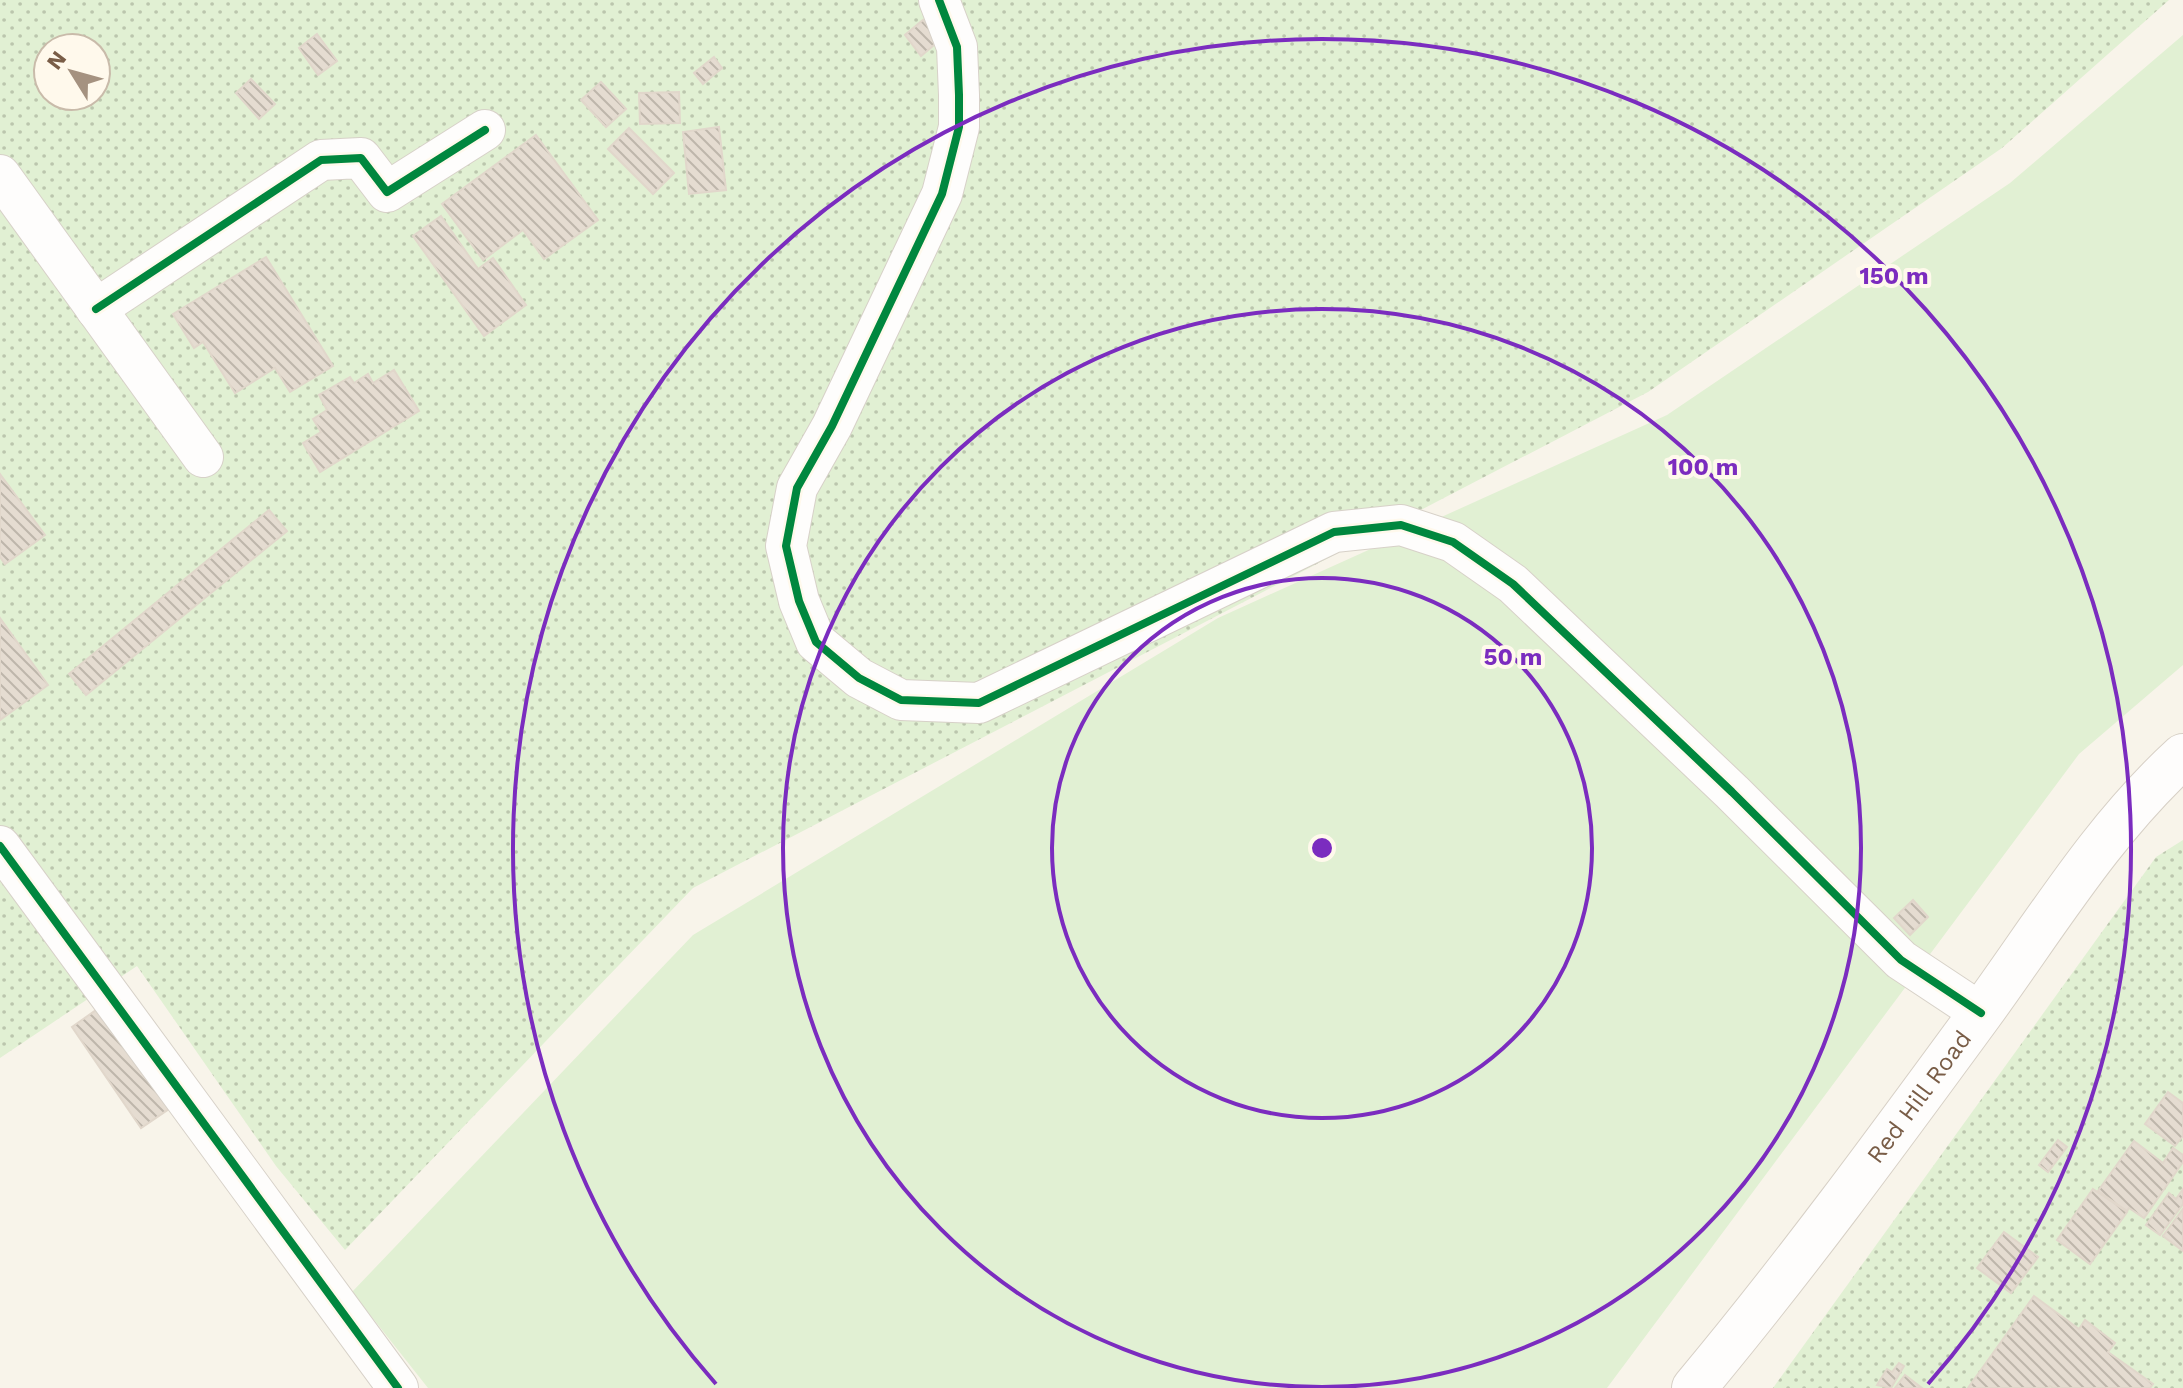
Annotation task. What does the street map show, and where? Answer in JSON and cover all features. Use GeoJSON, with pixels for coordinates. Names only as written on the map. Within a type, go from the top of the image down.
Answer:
{"type":"FeatureCollection","features":[{"type":"Feature","properties":{"kind":"main road","name":"Red Hill Road"},"geometry":{"type":"LineString","coordinates":[[1694,1388],[1775,1291],[2117,823],[2183,756]]}},
{"type":"Feature","properties":{"kind":"main road","name":"Red Hill Road"},"geometry":{"type":"LineString","coordinates":[[1714,1388],[1775,1291]]}},
{"type":"Feature","properties":{"kind":"street"},"geometry":{"type":"LineString","coordinates":[[939,0],[957,47],[959,95],[959,127],[942,194],[832,426],[797,488],[791,517],[786,546],[799,601],[816,642],[859,678],[901,700],[979,703],[1334,532],[1401,525],[1453,542],[1513,584],[1732,792],[1901,960],[1981,1013]]}},
{"type":"Feature","properties":{"kind":"street"},"geometry":{"type":"LineString","coordinates":[[96,309],[321,160],[361,158],[387,192],[485,130]]}},
{"type":"Feature","properties":{"kind":"street"},"geometry":{"type":"LineString","coordinates":[[0,175],[203,457]]}},
{"type":"Feature","properties":{"kind":"street"},"geometry":{"type":"LineString","coordinates":[[0,846],[398,1388]]}},
{"type":"Feature","properties":{"kind":"green space"},"geometry":{"type":"Polygon","coordinates":[[[0,0],[2169,0],[2002,148],[1648,392],[693,888],[345,1250],[276,1166],[137,966],[0,1058],[0,0]]]}},
{"type":"Feature","properties":{"kind":"green space"},"geometry":{"type":"Polygon","coordinates":[[[2183,35],[2183,665],[2079,754],[1607,1388],[428,1388],[352,1292],[693,935],[1218,618],[1667,415],[2010,183],[2183,35]]]}},
{"type":"Feature","properties":{"kind":"green space"},"geometry":{"type":"Polygon","coordinates":[[[2183,840],[2183,1388],[1773,1388],[2156,857],[2183,840]]]}},
{"type":"Feature","properties":{"kind":"building"},"geometry":{"type":"Polygon","coordinates":[[[923,20],[940,40],[921,56],[905,35],[923,20]]]}},
{"type":"Feature","properties":{"kind":"building"},"geometry":{"type":"Polygon","coordinates":[[[317,34],[337,61],[318,75],[299,48],[317,34]]]}},
{"type":"Feature","properties":{"kind":"building"},"geometry":{"type":"Polygon","coordinates":[[[714,57],[722,68],[703,84],[694,73],[714,57]]]}},
{"type":"Feature","properties":{"kind":"building"},"geometry":{"type":"Polygon","coordinates":[[[251,79],[275,104],[259,119],[236,93],[251,79]]]}},
{"type":"Feature","properties":{"kind":"building"},"geometry":{"type":"Polygon","coordinates":[[[601,82],[626,109],[606,127],[581,100],[601,82]]]}},
{"type":"Feature","properties":{"kind":"building"},"geometry":{"type":"Polygon","coordinates":[[[679,92],[680,123],[640,124],[639,93],[679,92]]]}},
{"type":"Feature","properties":{"kind":"building"},"geometry":{"type":"Polygon","coordinates":[[[719,127],[726,190],[689,194],[683,132],[719,127]]]}},
{"type":"Feature","properties":{"kind":"building"},"geometry":{"type":"Polygon","coordinates":[[[629,128],[674,173],[653,194],[608,149],[629,128]]]}},
{"type":"Feature","properties":{"kind":"building"},"geometry":{"type":"Polygon","coordinates":[[[536,135],[598,220],[544,259],[523,230],[483,260],[442,204],[536,135]]]}},
{"type":"Feature","properties":{"kind":"building"},"geometry":{"type":"Polygon","coordinates":[[[441,216],[478,269],[493,258],[526,305],[484,336],[413,236],[441,216]]]}},
{"type":"Feature","properties":{"kind":"building"},"geometry":{"type":"Polygon","coordinates":[[[266,257],[333,366],[290,392],[275,368],[235,393],[203,342],[194,348],[173,314],[266,257]]]}},
{"type":"Feature","properties":{"kind":"building"},"geometry":{"type":"Polygon","coordinates":[[[394,370],[419,411],[320,472],[303,443],[321,432],[313,419],[327,410],[319,395],[350,377],[354,383],[368,374],[373,383],[394,370]]]}},
{"type":"Feature","properties":{"kind":"building"},"geometry":{"type":"Polygon","coordinates":[[[0,474],[45,535],[5,564],[0,557],[0,474]]]}},
{"type":"Feature","properties":{"kind":"building"},"geometry":{"type":"Polygon","coordinates":[[[269,510],[287,531],[86,695],[69,674],[269,510]]]}},
{"type":"Feature","properties":{"kind":"building"},"geometry":{"type":"Polygon","coordinates":[[[0,618],[48,685],[0,720],[0,618]]]}},
{"type":"Feature","properties":{"kind":"building"},"geometry":{"type":"Polygon","coordinates":[[[1913,900],[1928,917],[1910,935],[1894,918],[1913,900]]]}},
{"type":"Feature","properties":{"kind":"building"},"geometry":{"type":"Polygon","coordinates":[[[106,1003],[175,1105],[141,1128],[72,1027],[106,1003]]]}},
{"type":"Feature","properties":{"kind":"building"},"geometry":{"type":"Polygon","coordinates":[[[2168,1092],[2183,1103],[2183,1136],[2175,1146],[2145,1124],[2168,1092]]]}},
{"type":"Feature","properties":{"kind":"building"},"geometry":{"type":"Polygon","coordinates":[[[2058,1140],[2067,1147],[2048,1172],[2039,1165],[2058,1140]]]}},
{"type":"Feature","properties":{"kind":"building"},"geometry":{"type":"Polygon","coordinates":[[[2134,1141],[2163,1163],[2173,1148],[2183,1155],[2183,1162],[2144,1218],[2129,1208],[2127,1211],[2098,1191],[2134,1141]]]}},
{"type":"Feature","properties":{"kind":"building"},"geometry":{"type":"Polygon","coordinates":[[[2093,1189],[2127,1212],[2090,1264],[2057,1240],[2093,1189]]]}},
{"type":"Feature","properties":{"kind":"building"},"geometry":{"type":"Polygon","coordinates":[[[2183,1189],[2183,1204],[2160,1235],[2146,1225],[2169,1193],[2176,1199],[2183,1189]]]}},
{"type":"Feature","properties":{"kind":"building"},"geometry":{"type":"Polygon","coordinates":[[[2183,1209],[2183,1251],[2163,1236],[2183,1209]]]}},
{"type":"Feature","properties":{"kind":"building"},"geometry":{"type":"Polygon","coordinates":[[[2004,1232],[2038,1257],[2011,1293],[1977,1268],[2004,1232]]]}},
{"type":"Feature","properties":{"kind":"building"},"geometry":{"type":"Polygon","coordinates":[[[2034,1296],[2079,1329],[2085,1320],[2115,1343],[2108,1352],[2153,1384],[2150,1388],[1968,1388],[2034,1296]]]}},
{"type":"Feature","properties":{"kind":"building"},"geometry":{"type":"Polygon","coordinates":[[[1899,1363],[1904,1366],[1891,1388],[1877,1385],[1887,1369],[1892,1372],[1899,1363]]]}},
{"type":"Feature","properties":{"kind":"building"},"geometry":{"type":"Polygon","coordinates":[[[1905,1375],[1922,1388],[1895,1388],[1905,1375]]]}},
{"type":"Feature","properties":{"kind":"cycle path"},"geometry":{"type":"LineString","coordinates":[[939,0],[957,47],[959,95],[959,127],[942,194],[832,426],[797,488],[786,546],[799,601],[816,642],[859,678],[901,700],[979,703],[1334,532],[1401,525],[1453,542],[1513,584],[1732,792],[1901,960],[1981,1013]]}},
{"type":"Feature","properties":{"kind":"cycle path"},"geometry":{"type":"LineString","coordinates":[[96,309],[321,160],[361,158],[387,192],[485,130]]}},
{"type":"Feature","properties":{"kind":"cycle path"},"geometry":{"type":"LineString","coordinates":[[0,846],[398,1388]]}}]}
